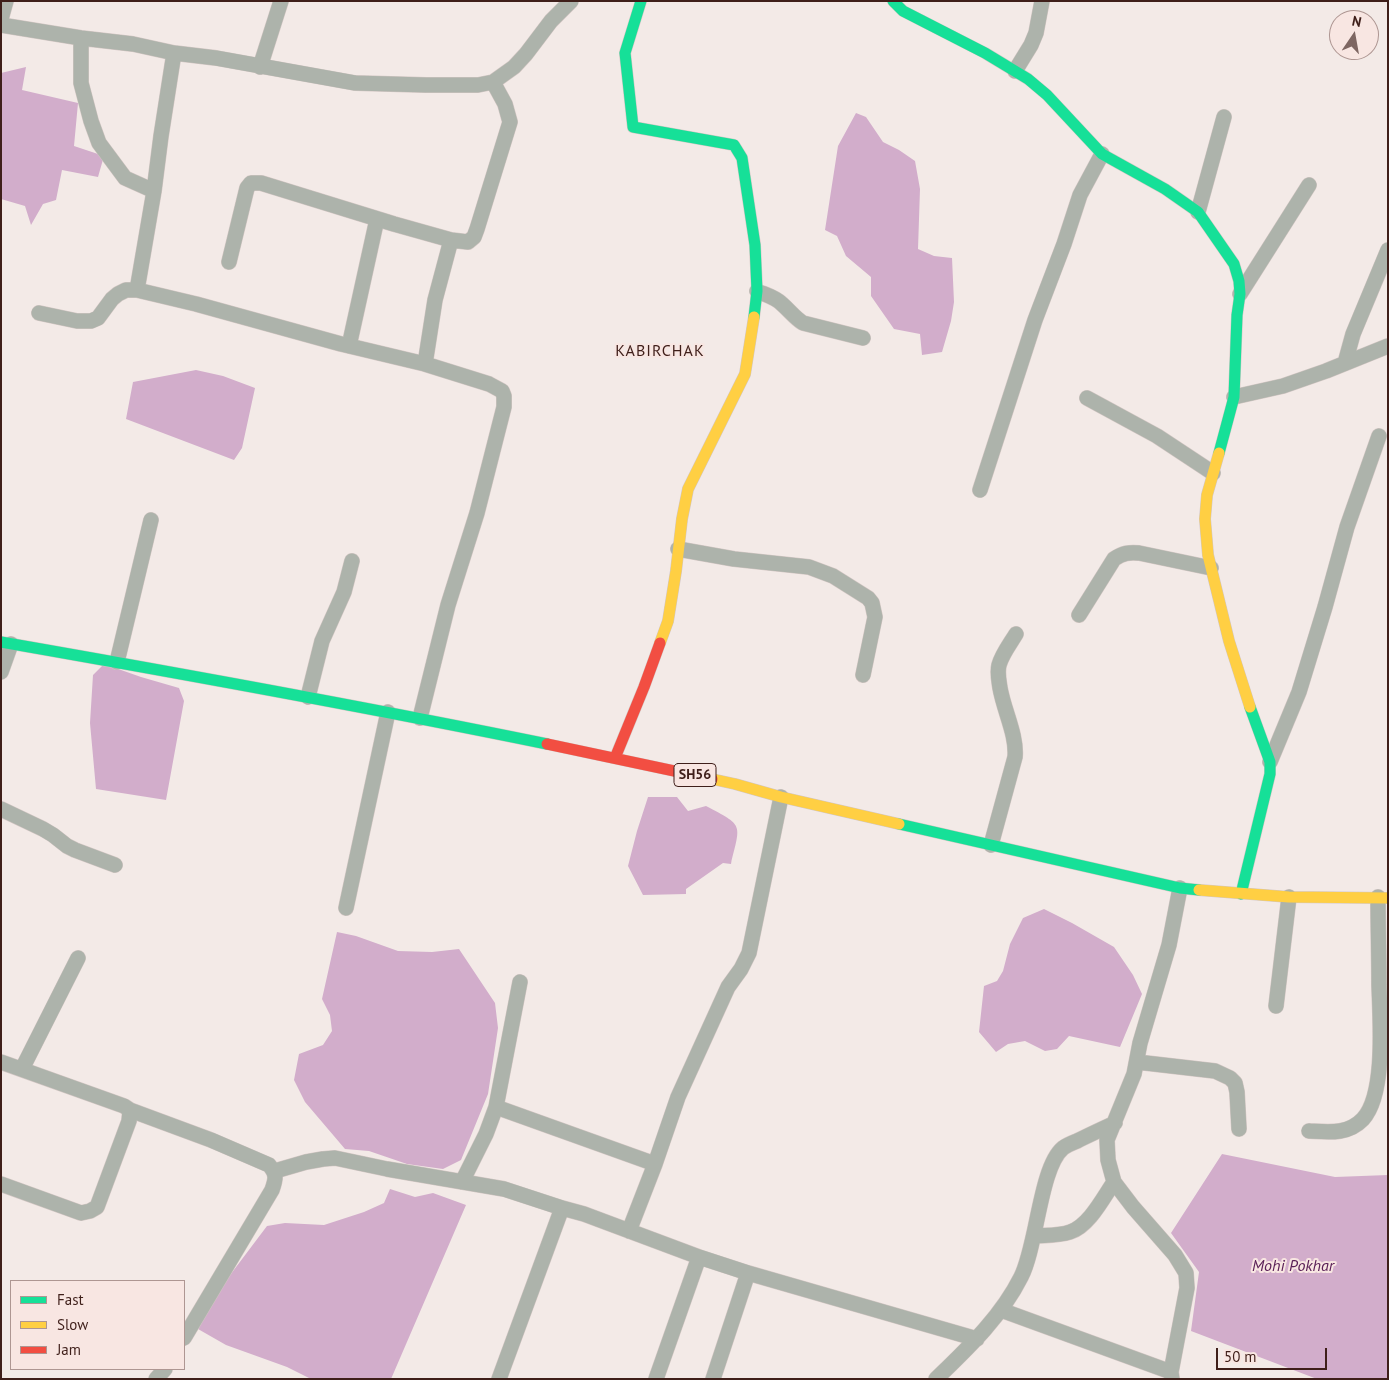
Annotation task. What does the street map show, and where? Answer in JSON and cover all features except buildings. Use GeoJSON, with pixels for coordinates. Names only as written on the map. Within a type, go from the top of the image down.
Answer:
{"type":"FeatureCollection","features":[{"type":"Feature","properties":{"kind":"street"},"geometry":{"type":"LineString","coordinates":[[1,19],[6,1]]}},
{"type":"Feature","properties":{"kind":"street"},"geometry":{"type":"LineString","coordinates":[[260,67],[281,1]]}},
{"type":"Feature","properties":{"kind":"street"},"geometry":{"type":"LineString","coordinates":[[1,25],[132,44],[174,53],[216,58],[355,83],[478,85],[493,82],[514,67],[551,21],[571,1]]}},
{"type":"Feature","properties":{"kind":"street"},"geometry":{"type":"LineString","coordinates":[[615,758],[668,621],[682,518],[688,489],[745,374],[756,291],[755,245],[745,174],[742,158],[738,150],[734,145],[633,127],[625,53],[641,1]]}},
{"type":"Feature","properties":{"kind":"street"},"geometry":{"type":"LineString","coordinates":[[893,1],[903,11],[985,53],[1028,79],[1047,95],[1102,154],[1165,189],[1198,212],[1234,264],[1239,280],[1240,294],[1237,315],[1234,396],[1207,495],[1206,519],[1208,555],[1229,641],[1250,708],[1270,762],[1270,774],[1241,894]]}},
{"type":"Feature","properties":{"kind":"street"},"geometry":{"type":"LineString","coordinates":[[1015,71],[1034,39],[1042,1]]}},
{"type":"Feature","properties":{"kind":"street"},"geometry":{"type":"LineString","coordinates":[[81,38],[81,83],[99,143],[125,178],[154,191]]}},
{"type":"Feature","properties":{"kind":"street"},"geometry":{"type":"LineString","coordinates":[[137,290],[154,191],[174,53]]}},
{"type":"Feature","properties":{"kind":"street"},"geometry":{"type":"LineString","coordinates":[[229,262],[247,188],[251,183],[261,183],[377,219],[451,240],[468,242],[478,230],[510,122],[505,104],[493,82]]}},
{"type":"Feature","properties":{"kind":"street"},"geometry":{"type":"LineString","coordinates":[[1198,212],[1224,117]]}},
{"type":"Feature","properties":{"kind":"street"},"geometry":{"type":"LineString","coordinates":[[980,490],[1035,320],[1064,244],[1080,195],[1102,154]]}},
{"type":"Feature","properties":{"kind":"street"},"geometry":{"type":"LineString","coordinates":[[1240,294],[1308,185]]}},
{"type":"Feature","properties":{"kind":"street"},"geometry":{"type":"LineString","coordinates":[[349,346],[377,219]]}},
{"type":"Feature","properties":{"kind":"street"},"geometry":{"type":"LineString","coordinates":[[425,364],[435,300],[451,240]]}},
{"type":"Feature","properties":{"kind":"street"},"geometry":{"type":"LineString","coordinates":[[1345,363],[1353,334],[1388,250]]}},
{"type":"Feature","properties":{"kind":"street"},"geometry":{"type":"LineString","coordinates":[[39,313],[77,321],[91,321],[98,318],[118,294],[126,290],[137,290],[425,364],[489,384],[502,390],[504,407],[479,504],[448,605],[420,718]]}},
{"type":"Feature","properties":{"kind":"street"},"geometry":{"type":"LineString","coordinates":[[756,291],[782,303],[803,323],[863,338]]}},
{"type":"Feature","properties":{"kind":"street"},"geometry":{"type":"LineString","coordinates":[[1234,396],[1283,386],[1388,346]]}},
{"type":"Feature","properties":{"kind":"street"},"geometry":{"type":"LineString","coordinates":[[1087,398],[1157,436],[1213,474]]}},
{"type":"Feature","properties":{"kind":"street"},"geometry":{"type":"LineString","coordinates":[[1270,762],[1299,692],[1347,527],[1379,436]]}},
{"type":"Feature","properties":{"kind":"street"},"geometry":{"type":"LineString","coordinates":[[117,662],[151,520]]}},
{"type":"Feature","properties":{"kind":"street"},"geometry":{"type":"LineString","coordinates":[[678,549],[734,559],[809,567],[834,576],[868,598],[872,603],[875,617],[863,675]]}},
{"type":"Feature","properties":{"kind":"street"},"geometry":{"type":"LineString","coordinates":[[1079,615],[1114,560],[1122,554],[1130,552],[1139,553],[1211,568]]}},
{"type":"Feature","properties":{"kind":"street"},"geometry":{"type":"LineString","coordinates":[[308,697],[322,641],[344,592],[352,562]]}},
{"type":"Feature","properties":{"kind":"street"},"geometry":{"type":"LineString","coordinates":[[991,845],[1016,749],[1003,704],[998,675],[1002,657],[1016,634]]}},
{"type":"Feature","properties":{"kind":"street"},"geometry":{"type":"LineString","coordinates":[[1,672],[6,643]]}},
{"type":"Feature","properties":{"kind":"street","name":"SH56"},"geometry":{"type":"LineString","coordinates":[[6,643],[420,718],[615,758],[735,784],[781,797],[1180,888],[1241,894],[1383,898]]}},
{"type":"Feature","properties":{"kind":"street"},"geometry":{"type":"LineString","coordinates":[[346,908],[388,712]]}},
{"type":"Feature","properties":{"kind":"street"},"geometry":{"type":"LineString","coordinates":[[629,1232],[678,1097],[728,987],[741,969],[749,953],[781,797]]}},
{"type":"Feature","properties":{"kind":"street"},"geometry":{"type":"LineString","coordinates":[[1,809],[53,834],[67,846],[115,865]]}},
{"type":"Feature","properties":{"kind":"street"},"geometry":{"type":"LineString","coordinates":[[1001,1310],[1172,1375],[1188,1288],[1186,1274],[1175,1255],[1114,1182],[1108,1160],[1107,1140],[1134,1074],[1140,1043],[1169,945],[1180,888]]}},
{"type":"Feature","properties":{"kind":"street"},"geometry":{"type":"LineString","coordinates":[[1276,1006],[1289,896]]}},
{"type":"Feature","properties":{"kind":"street"},"geometry":{"type":"LineString","coordinates":[[1309,1131],[1335,1132],[1346,1130],[1363,1119],[1369,1110],[1375,1091],[1381,1044],[1383,898]]}},
{"type":"Feature","properties":{"kind":"street"},"geometry":{"type":"LineString","coordinates":[[22,1069],[78,958]]}},
{"type":"Feature","properties":{"kind":"street"},"geometry":{"type":"LineString","coordinates":[[462,1182],[486,1134],[496,1107],[520,982]]}},
{"type":"Feature","properties":{"kind":"street"},"geometry":{"type":"LineString","coordinates":[[1,1062],[124,1106],[130,1110],[211,1140],[269,1165],[275,1171],[276,1180],[272,1190],[185,1336]]}},
{"type":"Feature","properties":{"kind":"street"},"geometry":{"type":"LineString","coordinates":[[1137,1062],[1215,1071],[1230,1078],[1237,1092],[1240,1128]]}},
{"type":"Feature","properties":{"kind":"street"},"geometry":{"type":"LineString","coordinates":[[496,1107],[654,1164]]}},
{"type":"Feature","properties":{"kind":"street"},"geometry":{"type":"LineString","coordinates":[[1,1184],[81,1213],[97,1207],[129,1121],[130,1110]]}},
{"type":"Feature","properties":{"kind":"street"},"geometry":{"type":"LineString","coordinates":[[936,1379],[977,1339],[1001,1310],[1022,1276],[1030,1252],[1053,1160],[1064,1147],[1115,1123]]}},
{"type":"Feature","properties":{"kind":"street"},"geometry":{"type":"LineString","coordinates":[[275,1171],[323,1158],[336,1158],[387,1169],[504,1189],[584,1214],[629,1232],[748,1273],[977,1339]]}},
{"type":"Feature","properties":{"kind":"street"},"geometry":{"type":"LineString","coordinates":[[1034,1236],[1059,1234],[1077,1229],[1085,1222],[1114,1182]]}},
{"type":"Feature","properties":{"kind":"street"},"geometry":{"type":"LineString","coordinates":[[499,1379],[562,1208]]}},
{"type":"Feature","properties":{"kind":"street"},"geometry":{"type":"LineString","coordinates":[[656,1379],[699,1257]]}},
{"type":"Feature","properties":{"kind":"street"},"geometry":{"type":"LineString","coordinates":[[713,1379],[748,1273]]}},
{"type":"Feature","properties":{"kind":"water"},"geometry":{"type":"Polygon","coordinates":[[[26,67],[22,90],[78,103],[74,146],[104,156],[98,177],[62,170],[56,200],[43,204],[31,225],[25,206],[1,199],[1,73],[26,67]]]}},
{"type":"Feature","properties":{"kind":"water"},"geometry":{"type":"Polygon","coordinates":[[[856,113],[866,117],[883,142],[915,161],[920,189],[918,249],[934,256],[952,258],[954,302],[951,321],[942,352],[922,355],[920,334],[894,329],[871,296],[871,277],[846,256],[837,236],[825,230],[838,146],[856,113]]]}},
{"type":"Feature","properties":{"kind":"water"},"geometry":{"type":"Polygon","coordinates":[[[196,370],[223,376],[255,388],[242,448],[234,460],[126,419],[133,382],[196,370]]]}},
{"type":"Feature","properties":{"kind":"water"},"geometry":{"type":"Polygon","coordinates":[[[104,664],[179,688],[184,701],[166,800],[96,789],[90,723],[93,675],[104,664]]]}},
{"type":"Feature","properties":{"kind":"water"},"geometry":{"type":"Polygon","coordinates":[[[648,797],[677,797],[688,811],[706,806],[733,822],[738,833],[731,864],[723,863],[686,889],[686,894],[643,895],[628,866],[648,797]]]}},
{"type":"Feature","properties":{"kind":"water"},"geometry":{"type":"Polygon","coordinates":[[[1044,909],[1114,947],[1133,975],[1142,994],[1120,1047],[1069,1036],[1057,1049],[1045,1051],[1025,1041],[1008,1044],[996,1052],[979,1032],[984,986],[997,981],[1003,971],[1010,944],[1023,918],[1044,909]]]}},
{"type":"Feature","properties":{"kind":"water"},"geometry":{"type":"Polygon","coordinates":[[[337,932],[356,936],[398,951],[432,952],[459,949],[495,1003],[498,1028],[488,1094],[461,1160],[443,1169],[407,1164],[369,1151],[345,1149],[305,1102],[294,1080],[299,1054],[323,1045],[332,1031],[330,1015],[322,999],[337,932]]]}},
{"type":"Feature","properties":{"kind":"water","name":"Mohi Pokhar"},"geometry":{"type":"Polygon","coordinates":[[[1222,1154],[1335,1177],[1388,1175],[1388,1379],[1317,1379],[1191,1331],[1199,1272],[1171,1233],[1222,1154]]]}},
{"type":"Feature","properties":{"kind":"water"},"geometry":{"type":"Polygon","coordinates":[[[390,1189],[415,1197],[433,1193],[466,1205],[391,1379],[311,1379],[287,1367],[226,1345],[198,1329],[221,1287],[267,1226],[285,1223],[324,1225],[364,1212],[384,1203],[390,1189]]]}},
{"type":"Feature","properties":{"kind":"traffic: fast"},"geometry":{"type":"LineString","coordinates":[[641,1],[625,53],[633,127],[734,145],[742,158],[755,245],[757,291],[754,317]]}},
{"type":"Feature","properties":{"kind":"traffic: fast"},"geometry":{"type":"LineString","coordinates":[[893,1],[903,11],[985,53],[1028,79],[1047,95],[1102,154],[1165,189],[1198,212],[1234,264],[1239,281],[1240,294],[1237,315],[1234,397],[1219,453]]}},
{"type":"Feature","properties":{"kind":"traffic: fast"},"geometry":{"type":"LineString","coordinates":[[1,642],[275,691],[547,744]]}},
{"type":"Feature","properties":{"kind":"traffic: fast"},"geometry":{"type":"LineString","coordinates":[[1241,894],[1270,774],[1270,762],[1250,707]]}},
{"type":"Feature","properties":{"kind":"traffic: fast"},"geometry":{"type":"LineString","coordinates":[[899,824],[1180,888],[1199,890]]}},
{"type":"Feature","properties":{"kind":"traffic: slow"},"geometry":{"type":"LineString","coordinates":[[660,643],[668,621],[688,489],[745,374],[754,317]]}},
{"type":"Feature","properties":{"kind":"traffic: slow"},"geometry":{"type":"LineString","coordinates":[[1219,453],[1207,495],[1205,519],[1208,555],[1229,641],[1250,707]]}},
{"type":"Feature","properties":{"kind":"traffic: slow"},"geometry":{"type":"LineString","coordinates":[[712,779],[899,824]]}},
{"type":"Feature","properties":{"kind":"traffic: slow"},"geometry":{"type":"LineString","coordinates":[[1199,890],[1289,897],[1388,898]]}},
{"type":"Feature","properties":{"kind":"traffic: jam"},"geometry":{"type":"LineString","coordinates":[[615,758],[660,643]]}},
{"type":"Feature","properties":{"kind":"traffic: jam"},"geometry":{"type":"LineString","coordinates":[[547,744],[712,779]]}},
{"type":"Feature","properties":{"kind":"district","name":"KABIRCHAK"},"geometry":{"type":"Point","coordinates":[660,351]}}]}
